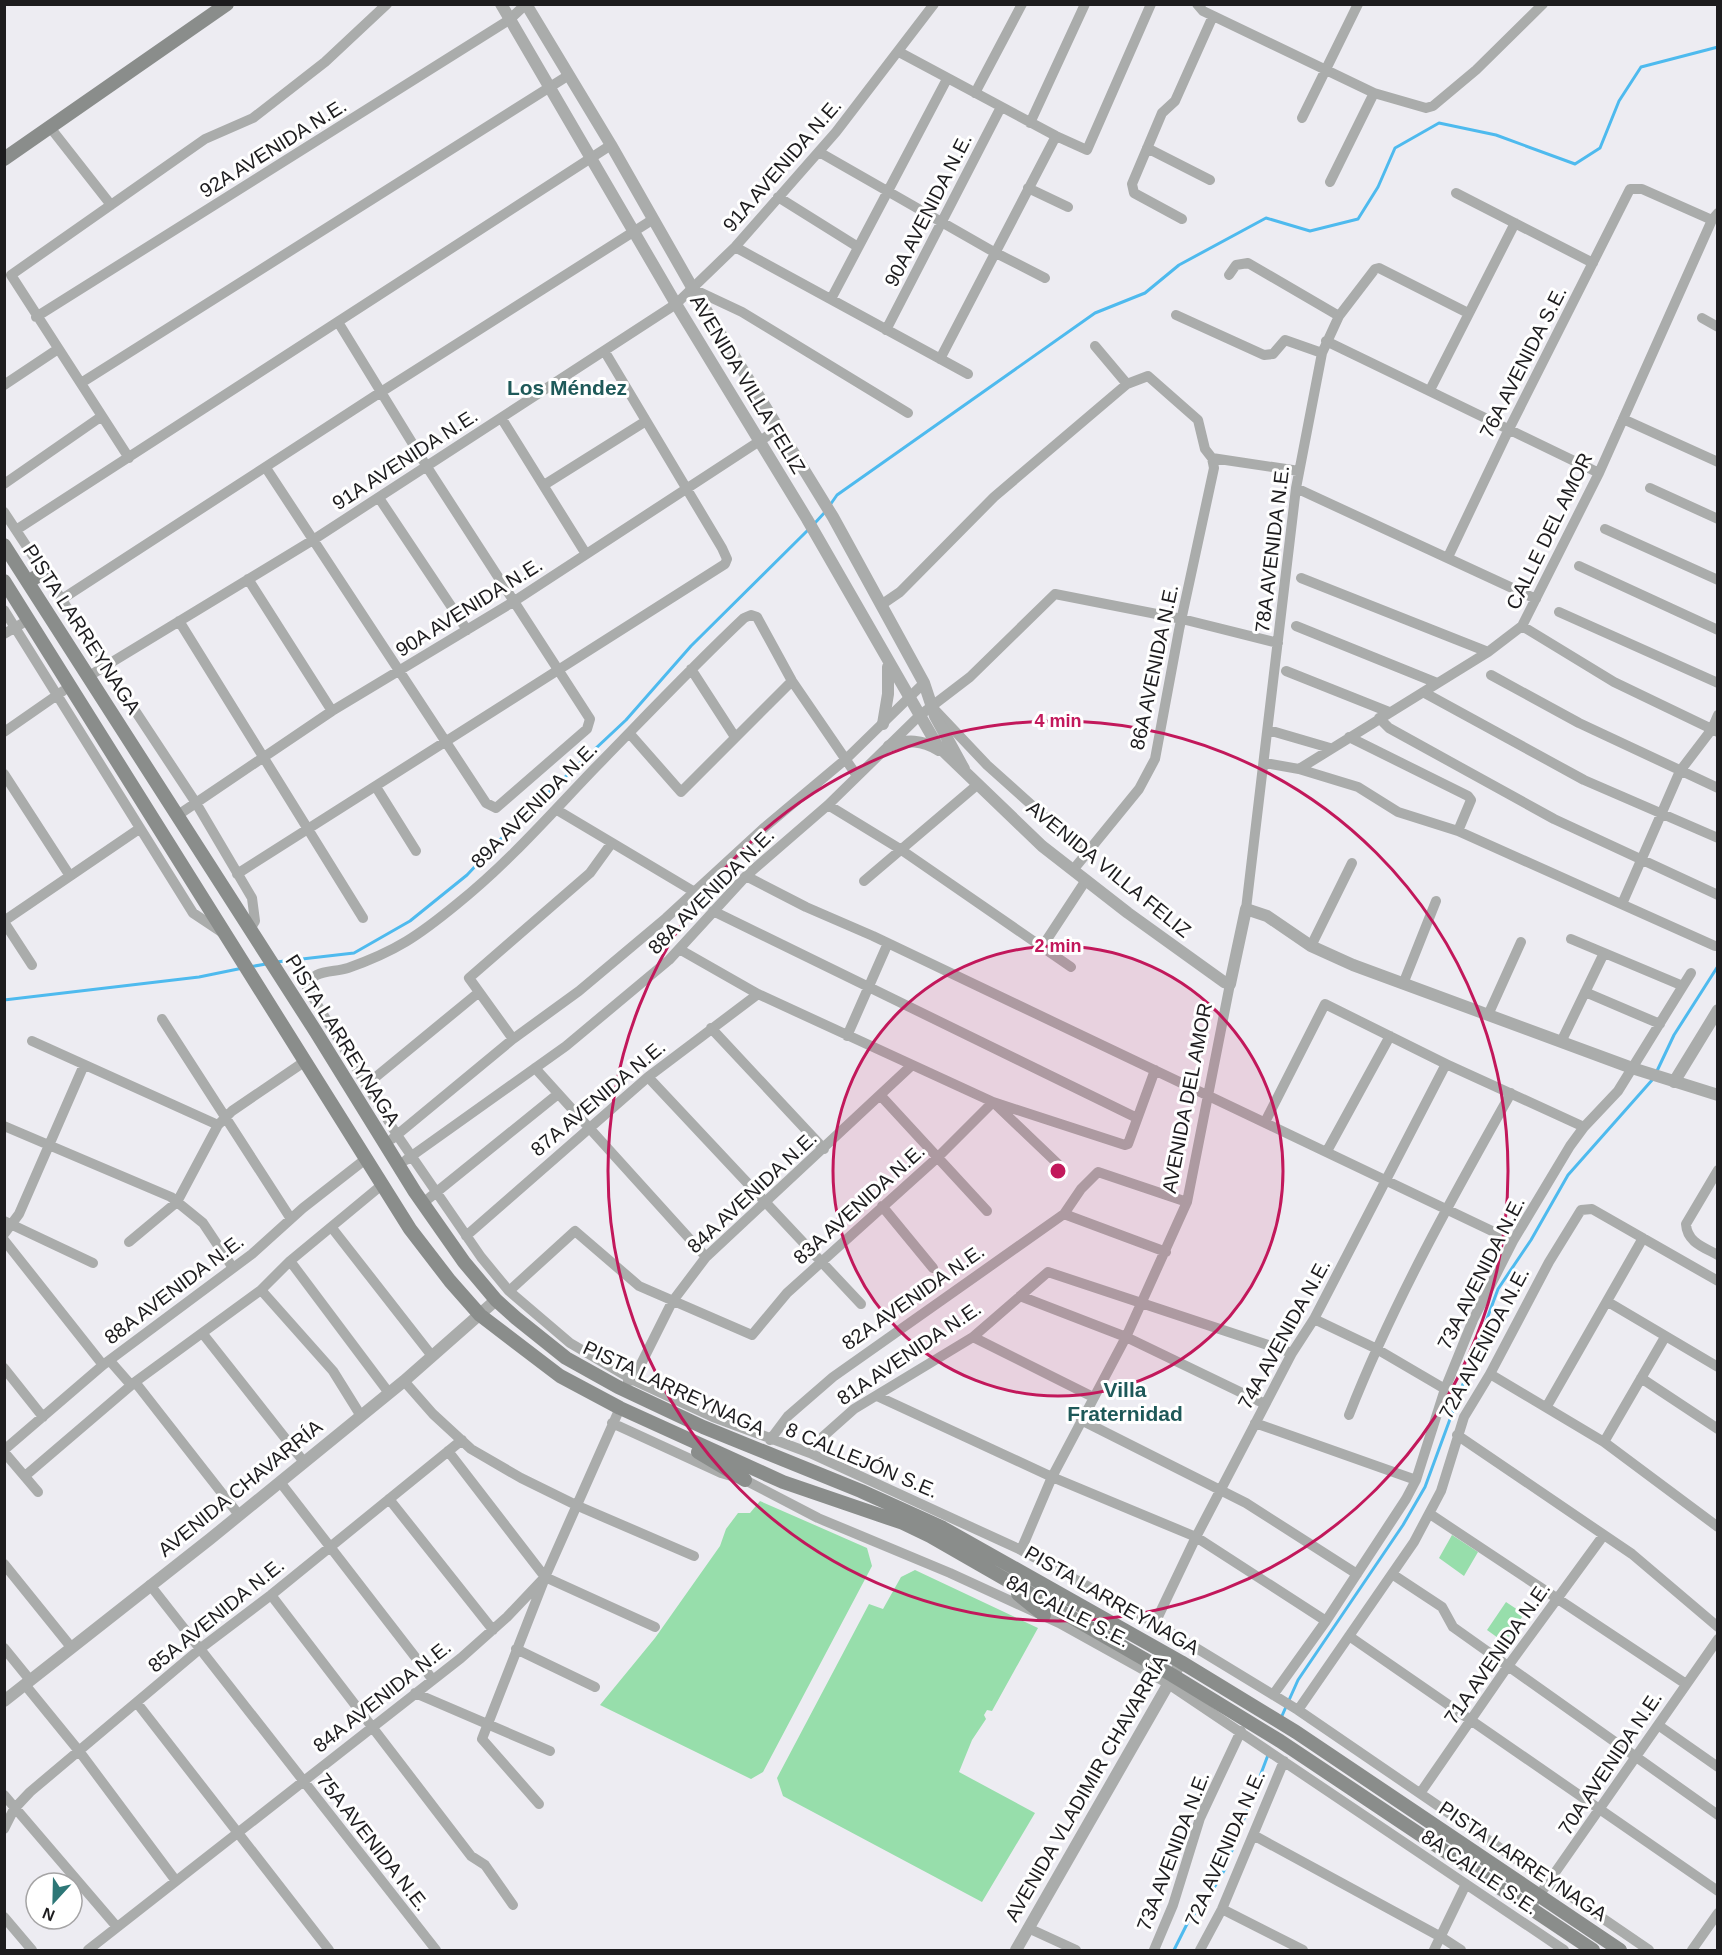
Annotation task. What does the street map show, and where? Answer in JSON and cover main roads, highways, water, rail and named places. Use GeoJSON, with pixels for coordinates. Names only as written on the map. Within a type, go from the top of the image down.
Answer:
{"type":"FeatureCollection","features":[{"type":"Feature","properties":{"kind":"main road"},"geometry":{"type":"LineString","coordinates":[[4,159],[227,4]]}},
{"type":"Feature","properties":{"kind":"main road","name":"PISTA LARREYNAGA"},"geometry":{"type":"LineString","coordinates":[[4,545],[277,971],[323,1028],[335,1065],[385,1145],[464,1262],[495,1299],[566,1358],[618,1387],[703,1427],[861,1491],[951,1532],[1181,1662],[1287,1727],[1535,1902],[1593,1950]]}},
{"type":"Feature","properties":{"kind":"main road"},"geometry":{"type":"LineString","coordinates":[[28,582],[44,572]]}},
{"type":"Feature","properties":{"kind":"main road","name":"PISTA LARREYNAGA"},"geometry":{"type":"LineString","coordinates":[[4,581],[410,1229],[450,1281],[480,1314],[551,1371],[620,1408],[783,1482],[910,1526],[981,1565],[1170,1679],[1262,1738],[1280,1741],[1535,1902],[1620,1950]]}},
{"type":"Feature","properties":{"kind":"main road"},"geometry":{"type":"LineString","coordinates":[[128,780],[134,775],[144,776],[152,782],[185,832],[195,842]]}},
{"type":"Feature","properties":{"kind":"main road"},"geometry":{"type":"LineString","coordinates":[[229,940],[250,929]]}},
{"type":"Feature","properties":{"kind":"main road"},"geometry":{"type":"LineString","coordinates":[[276,1018],[291,1009],[299,1014],[328,1059],[335,1065]]}},
{"type":"Feature","properties":{"kind":"main road"},"geometry":{"type":"LineString","coordinates":[[383,1184],[402,1196],[419,1197]]}},
{"type":"Feature","properties":{"kind":"main road"},"geometry":{"type":"LineString","coordinates":[[659,1426],[745,1480]]}},
{"type":"Feature","properties":{"kind":"main road"},"geometry":{"type":"LineString","coordinates":[[981,1565],[1044,1615]]}},
{"type":"Feature","properties":{"kind":"waterway"},"geometry":{"type":"LineString","coordinates":[[830,505],[837,495],[1095,313],[1145,293],[1179,265],[1266,218],[1310,231],[1358,219],[1378,187],[1395,148],[1439,123],[1496,135],[1575,164],[1600,148],[1619,101],[1641,67],[1718,47]]}},
{"type":"Feature","properties":{"kind":"waterway"},"geometry":{"type":"LineString","coordinates":[[814,524],[826,511]]}},
{"type":"Feature","properties":{"kind":"waterway"},"geometry":{"type":"LineString","coordinates":[[276,962],[354,953],[410,921],[467,875],[515,824],[626,720],[691,646],[810,528]]}},
{"type":"Feature","properties":{"kind":"waterway"},"geometry":{"type":"LineString","coordinates":[[249,967],[266,964]]}},
{"type":"Feature","properties":{"kind":"waterway"},"geometry":{"type":"LineString","coordinates":[[1656,1073],[1674,1035],[1718,966]]}},
{"type":"Feature","properties":{"kind":"waterway"},"geometry":{"type":"LineString","coordinates":[[4,1000],[199,977],[243,968]]}},
{"type":"Feature","properties":{"kind":"waterway"},"geometry":{"type":"LineString","coordinates":[[1281,1718],[1298,1680],[1403,1525],[1425,1487],[1498,1289],[1531,1240],[1568,1175],[1653,1079]]}},
{"type":"Feature","properties":{"kind":"waterway"},"geometry":{"type":"LineString","coordinates":[[1174,1950],[1189,1920],[1208,1898],[1225,1869],[1268,1755]]}},
{"type":"Feature","properties":{"kind":"district","name":"Los Méndez"},"geometry":{"type":"Point","coordinates":[567,388]}},
{"type":"Feature","properties":{"kind":"district","name":"Villa Fraternidad"},"geometry":{"type":"Point","coordinates":[1125,1402]}}]}
